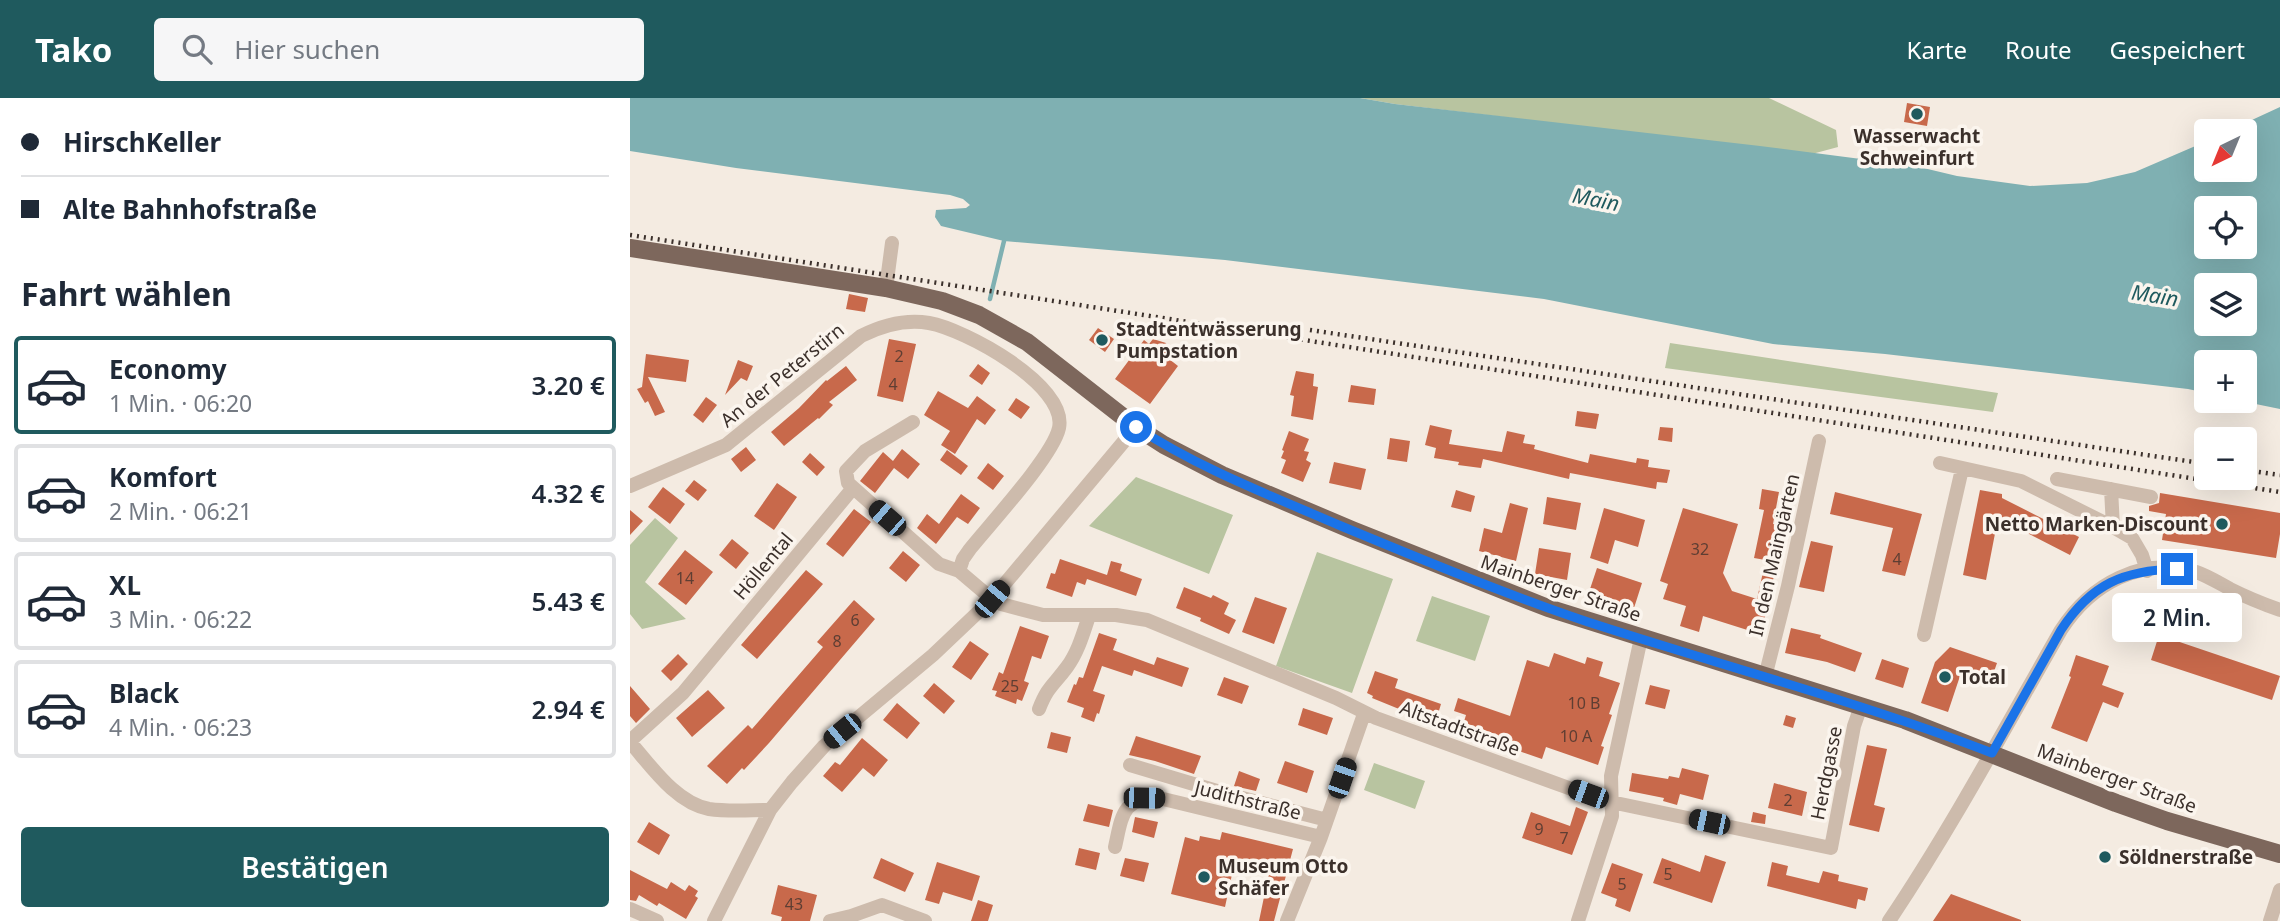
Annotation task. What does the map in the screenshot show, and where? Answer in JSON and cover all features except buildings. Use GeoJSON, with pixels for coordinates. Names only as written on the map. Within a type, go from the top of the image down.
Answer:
{"type":"FeatureCollection","features":[{"type":"Feature","properties":{"kind":"main road","name":"Mainberger Straße"},"geometry":{"type":"LineString","coordinates":[[630,248],[886,288],[943,301],[1002,327],[1027,342],[1136,427],[1164,445],[1202,465],[1340,526],[1523,599],[1905,720],[2142,812],[2280,854]]}},
{"type":"Feature","properties":{"kind":"street"},"geometry":{"type":"LineString","coordinates":[[886,288],[892,243]]}},
{"type":"Feature","properties":{"kind":"street","name":"An der Peterstirn"},"geometry":{"type":"LineString","coordinates":[[630,486],[726,446],[861,336],[895,324],[926,323],[962,334],[994,352],[1049,395],[1060,416],[1054,440],[1043,458],[970,549],[959,571]]}},
{"type":"Feature","properties":{"kind":"street"},"geometry":{"type":"LineString","coordinates":[[853,488],[845,477],[846,471],[872,446],[912,422]]}},
{"type":"Feature","properties":{"kind":"street"},"geometry":{"type":"LineString","coordinates":[[714,921],[770,810],[824,746],[933,655],[992,599],[1136,427]]}},
{"type":"Feature","properties":{"kind":"street","name":"In den Maingärten"},"geometry":{"type":"LineString","coordinates":[[1765,677],[1788,586],[1819,441]]}},
{"type":"Feature","properties":{"kind":"street"},"geometry":{"type":"LineString","coordinates":[[1940,463],[2021,481],[2113,527],[2132,538],[2143,555],[2147,571]]}},
{"type":"Feature","properties":{"kind":"street"},"geometry":{"type":"LineString","coordinates":[[1924,635],[1962,469]]}},
{"type":"Feature","properties":{"kind":"street"},"geometry":{"type":"LineString","coordinates":[[2057,479],[2151,497]]}},
{"type":"Feature","properties":{"kind":"street","name":"Altstadtstraße"},"geometry":{"type":"LineString","coordinates":[[853,488],[939,564],[959,571],[992,599],[1011,607],[1043,615],[1124,615],[1147,620],[1336,698],[1364,714],[1611,802],[1831,848]]}},
{"type":"Feature","properties":{"kind":"street","name":"Höllental"},"geometry":{"type":"LineString","coordinates":[[770,810],[707,808],[688,800],[672,787],[630,742],[684,693],[853,488]]}},
{"type":"Feature","properties":{"kind":"street"},"geometry":{"type":"LineString","coordinates":[[2111,489],[2113,527]]}},
{"type":"Feature","properties":{"kind":"street"},"geometry":{"type":"LineString","coordinates":[[1889,921],[1927,863],[2069,617],[2105,583],[2147,571],[2177,569],[2195,572],[2280,610]]}},
{"type":"Feature","properties":{"kind":"street"},"geometry":{"type":"LineString","coordinates":[[1039,709],[1046,690],[1067,667],[1078,649],[1088,615]]}},
{"type":"Feature","properties":{"kind":"street"},"geometry":{"type":"LineString","coordinates":[[1578,921],[1612,816],[1611,776],[1642,638]]}},
{"type":"Feature","properties":{"kind":"street","name":"Herdgasse"},"geometry":{"type":"LineString","coordinates":[[1831,848],[1854,726],[1861,706]]}},
{"type":"Feature","properties":{"kind":"street","name":"Judithstraße"},"geometry":{"type":"LineString","coordinates":[[1287,921],[1327,821],[1364,714]]}},
{"type":"Feature","properties":{"kind":"street","name":"Judithstraße"},"geometry":{"type":"LineString","coordinates":[[1129,765],[1327,821]]}},
{"type":"Feature","properties":{"kind":"street","name":"Judithstraße"},"geometry":{"type":"LineString","coordinates":[[1115,847],[1123,812],[1134,802],[1144,798],[1159,798],[1321,837]]}},
{"type":"Feature","properties":{"kind":"street"},"geometry":{"type":"LineString","coordinates":[[2270,921],[2280,890]]}},
{"type":"Feature","properties":{"kind":"street"},"geometry":{"type":"LineString","coordinates":[[830,921],[882,905],[926,921]]}},
{"type":"Feature","properties":{"kind":"street"},"geometry":{"type":"LineString","coordinates":[[630,909],[657,921]]}},
{"type":"Feature","properties":{"kind":"green space"},"geometry":{"type":"Polygon","coordinates":[[[1360,98],[1769,98],[1836,130],[1838,147],[1812,154],[1360,98]]]}},
{"type":"Feature","properties":{"kind":"green space"},"geometry":{"type":"Polygon","coordinates":[[[1670,343],[1998,393],[1993,412],[1665,368],[1670,343]]]}},
{"type":"Feature","properties":{"kind":"green space"},"geometry":{"type":"Polygon","coordinates":[[[1136,477],[1233,515],[1209,574],[1089,526],[1136,477]]]}},
{"type":"Feature","properties":{"kind":"green space"},"geometry":{"type":"Polygon","coordinates":[[[655,518],[678,538],[645,582],[686,619],[642,629],[630,614],[630,545],[655,518]]]}},
{"type":"Feature","properties":{"kind":"green space"},"geometry":{"type":"Polygon","coordinates":[[[1317,552],[1393,579],[1352,693],[1276,666],[1317,552]]]}},
{"type":"Feature","properties":{"kind":"green space"},"geometry":{"type":"Polygon","coordinates":[[[1432,596],[1490,616],[1475,661],[1416,641],[1432,596]]]}},
{"type":"Feature","properties":{"kind":"green space"},"geometry":{"type":"Polygon","coordinates":[[[1374,763],[1425,781],[1415,809],[1364,790],[1374,763]]]}},
{"type":"Feature","properties":{"kind":"water","name":"Main"},"geometry":{"type":"Polygon","coordinates":[[[630,98],[1360,98],[1915,166],[1957,176],[2030,186],[2087,183],[2135,172],[2194,147],[2194,182],[2258,182],[2258,119],[2254,119],[2280,107],[2280,409],[2257,404],[2257,350],[2194,350],[2194,390],[1885,354],[1773,344],[1544,299],[1225,260],[1004,241],[941,226],[935,217],[936,210],[966,208],[970,205],[963,199],[950,195],[736,168],[630,151],[630,98]]]}},
{"type":"Feature","properties":{"kind":"waterway"},"geometry":{"type":"LineString","coordinates":[[990,299],[1004,241]]}},
{"type":"Feature","properties":{"kind":"railway"},"geometry":{"type":"LineString","coordinates":[[630,235],[2280,492]]}},
{"type":"Feature","properties":{"kind":"railway"},"geometry":{"type":"LineString","coordinates":[[1310,330],[2194,462]]}},
{"type":"Feature","properties":{"kind":"railway"},"geometry":{"type":"LineString","coordinates":[[2257,472],[2280,475]]}},
{"type":"Feature","properties":{"kind":"place","name":"Wasserwacht Schweinfurt"},"geometry":{"type":"Point","coordinates":[1917,114]}},
{"type":"Feature","properties":{"kind":"place","name":"Stadtentwässerung Pumpstation"},"geometry":{"type":"Point","coordinates":[1102,340]}},
{"type":"Feature","properties":{"kind":"place","name":"Netto Marken-Discount"},"geometry":{"type":"Point","coordinates":[2222,524]}},
{"type":"Feature","properties":{"kind":"place","name":"Total"},"geometry":{"type":"Point","coordinates":[1945,677]}},
{"type":"Feature","properties":{"kind":"place","name":"Söldnerstraße"},"geometry":{"type":"Point","coordinates":[2105,857]}},
{"type":"Feature","properties":{"kind":"place","name":"Museum Otto Schäfer"},"geometry":{"type":"Point","coordinates":[1204,877]}},
{"type":"Feature","properties":{"kind":"route"},"geometry":{"type":"LineString","coordinates":[[1136,427],[1187,458],[1222,475],[1515,596],[1592,623],[1905,720],[1992,753],[2069,617],[2090,596],[2105,583],[2119,577],[2147,571],[2177,569]]}}]}
